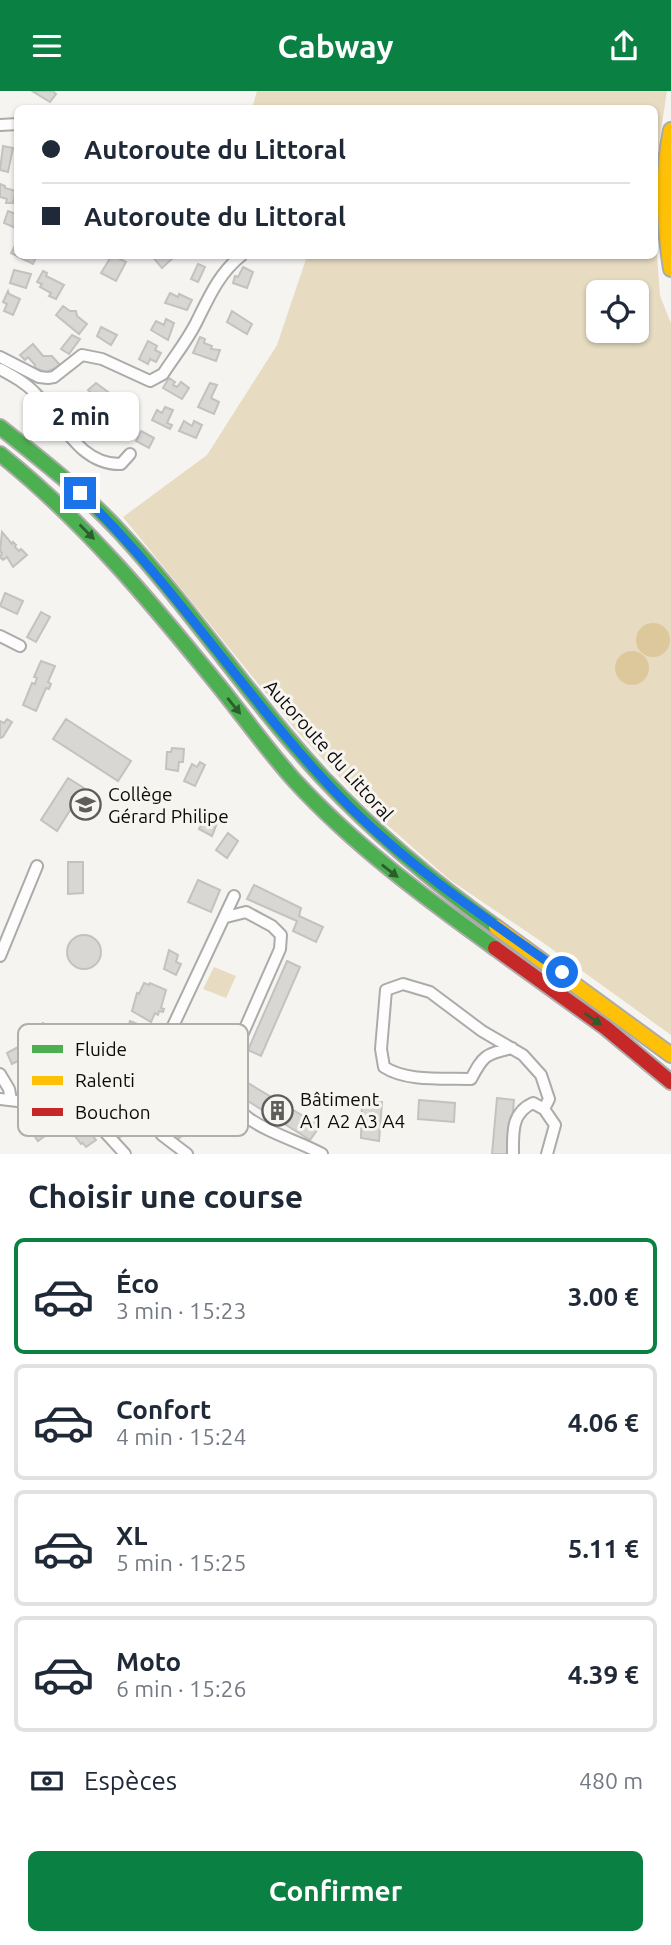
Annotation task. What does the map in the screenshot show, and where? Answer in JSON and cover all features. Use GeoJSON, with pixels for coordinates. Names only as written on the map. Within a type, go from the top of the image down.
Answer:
{"type":"FeatureCollection","features":[{"type":"Feature","properties":{"kind":"main road"},"geometry":{"type":"LineString","coordinates":[[671,130],[666,152],[664,229],[671,269]]}},
{"type":"Feature","properties":{"kind":"main road","name":"Autoroute du Littoral"},"geometry":{"type":"LineString","coordinates":[[0,427],[61,475],[118,530],[302,753],[380,835],[460,899],[623,1016],[671,1055]]}},
{"type":"Feature","properties":{"kind":"main road","name":"Autoroute du Littoral"},"geometry":{"type":"LineString","coordinates":[[0,454],[50,495],[98,543],[180,638],[304,791],[378,862],[454,921],[605,1028],[671,1082]]}},
{"type":"Feature","properties":{"kind":"street"},"geometry":{"type":"LineString","coordinates":[[0,357],[39,377],[54,377],[82,355],[102,359],[150,381],[155,380],[163,374],[195,325],[212,288],[237,259]]}},
{"type":"Feature","properties":{"kind":"street"},"geometry":{"type":"LineString","coordinates":[[0,369],[36,393],[88,454],[106,464],[121,464],[130,454]]}},
{"type":"Feature","properties":{"kind":"street"},"geometry":{"type":"LineString","coordinates":[[0,636],[20,646]]}},
{"type":"Feature","properties":{"kind":"street"},"geometry":{"type":"LineString","coordinates":[[0,956],[37,866]]}},
{"type":"Feature","properties":{"kind":"street"},"geometry":{"type":"LineString","coordinates":[[174,1024],[234,896]]}},
{"type":"Feature","properties":{"kind":"street"},"geometry":{"type":"LineString","coordinates":[[226,917],[246,912],[272,926],[281,935],[280,949],[247,1024]]}},
{"type":"Feature","properties":{"kind":"street"},"geometry":{"type":"LineString","coordinates":[[512,1048],[496,1051],[482,1058],[471,1079],[391,1072],[384,1067],[381,1049],[386,989],[403,984],[430,992],[482,1031],[512,1048],[523,1055],[541,1075],[549,1099],[544,1109]]}},
{"type":"Feature","properties":{"kind":"street"},"geometry":{"type":"LineString","coordinates":[[0,1074],[9,1089],[6,1099]]}},
{"type":"Feature","properties":{"kind":"street"},"geometry":{"type":"LineString","coordinates":[[513,1154],[514,1122],[519,1111],[533,1103],[544,1109],[555,1125],[547,1154]]}},
{"type":"Feature","properties":{"kind":"street"},"geometry":{"type":"LineString","coordinates":[[248,1118],[316,1153]]}},
{"type":"Feature","properties":{"kind":"street"},"geometry":{"type":"LineString","coordinates":[[109,1136],[125,1154]]}},
{"type":"Feature","properties":{"kind":"street"},"geometry":{"type":"LineString","coordinates":[[163,1136],[187,1154]]}},
{"type":"Feature","properties":{"kind":"shaded area"},"geometry":{"type":"Polygon","coordinates":[[[257,91],[667,91],[658,150],[658,105],[253,105],[257,91]]]}},
{"type":"Feature","properties":{"kind":"shaded area"},"geometry":{"type":"Polygon","coordinates":[[[306,259],[657,259],[660,296],[671,323],[671,1035],[450,880],[369,809],[295,729],[123,517],[207,455],[277,345],[306,259]]]}},
{"type":"Feature","properties":{"kind":"shaded area"},"geometry":{"type":"Polygon","coordinates":[[[653,623],[665,628],[670,640],[665,652],[653,657],[641,652],[636,640],[641,628],[653,623]]]}},
{"type":"Feature","properties":{"kind":"shaded area"},"geometry":{"type":"Polygon","coordinates":[[[632,651],[644,656],[649,668],[644,680],[632,685],[620,680],[615,668],[620,656],[632,651]]]}},
{"type":"Feature","properties":{"kind":"shaded area"},"geometry":{"type":"Polygon","coordinates":[[[214,967],[236,976],[226,998],[203,989],[214,967]]]}},
{"type":"Feature","properties":{"kind":"building"},"geometry":{"type":"Polygon","coordinates":[[[32,91],[53,91],[56,94],[50,102],[32,91]]]}},
{"type":"Feature","properties":{"kind":"building"},"geometry":{"type":"Polygon","coordinates":[[[3,146],[13,148],[8,172],[0,170],[3,146]]]}},
{"type":"Feature","properties":{"kind":"building"},"geometry":{"type":"Polygon","coordinates":[[[0,184],[14,190],[13,203],[6,203],[7,199],[0,197],[0,184]]]}},
{"type":"Feature","properties":{"kind":"building"},"geometry":{"type":"Polygon","coordinates":[[[8,211],[14,213],[14,227],[4,223],[8,211]]]}},
{"type":"Feature","properties":{"kind":"building"},"geometry":{"type":"Polygon","coordinates":[[[110,259],[126,262],[116,281],[101,273],[110,259]]]}},
{"type":"Feature","properties":{"kind":"building"},"geometry":{"type":"Polygon","coordinates":[[[154,259],[172,259],[162,268],[154,259]]]}},
{"type":"Feature","properties":{"kind":"building"},"geometry":{"type":"Polygon","coordinates":[[[198,264],[205,267],[198,282],[191,279],[198,264]]]}},
{"type":"Feature","properties":{"kind":"building"},"geometry":{"type":"Polygon","coordinates":[[[243,267],[253,272],[247,288],[233,283],[243,267]]]}},
{"type":"Feature","properties":{"kind":"building"},"geometry":{"type":"Polygon","coordinates":[[[14,270],[31,274],[26,288],[10,283],[14,270]]]}},
{"type":"Feature","properties":{"kind":"building"},"geometry":{"type":"Polygon","coordinates":[[[43,271],[47,273],[46,276],[64,285],[56,299],[49,296],[51,293],[37,282],[43,271]]]}},
{"type":"Feature","properties":{"kind":"building"},"geometry":{"type":"Polygon","coordinates":[[[8,291],[20,299],[13,315],[4,311],[7,304],[3,302],[8,291]]]}},
{"type":"Feature","properties":{"kind":"building"},"geometry":{"type":"Polygon","coordinates":[[[170,293],[192,300],[187,310],[165,303],[170,293]]]}},
{"type":"Feature","properties":{"kind":"building"},"geometry":{"type":"Polygon","coordinates":[[[63,306],[70,311],[76,311],[77,316],[87,324],[79,334],[56,315],[63,306]]]}},
{"type":"Feature","properties":{"kind":"building"},"geometry":{"type":"Polygon","coordinates":[[[232,311],[252,324],[247,334],[227,322],[232,311]]]}},
{"type":"Feature","properties":{"kind":"building"},"geometry":{"type":"Polygon","coordinates":[[[166,319],[174,323],[168,340],[151,330],[156,321],[164,325],[166,319]]]}},
{"type":"Feature","properties":{"kind":"building"},"geometry":{"type":"Polygon","coordinates":[[[101,327],[117,335],[111,345],[97,336],[101,327]]]}},
{"type":"Feature","properties":{"kind":"building"},"geometry":{"type":"Polygon","coordinates":[[[72,335],[80,339],[69,354],[61,349],[72,335]]]}},
{"type":"Feature","properties":{"kind":"building"},"geometry":{"type":"Polygon","coordinates":[[[200,337],[205,339],[204,343],[212,346],[211,349],[220,350],[216,361],[193,353],[200,337]]]}},
{"type":"Feature","properties":{"kind":"building"},"geometry":{"type":"Polygon","coordinates":[[[148,341],[157,346],[155,350],[161,353],[156,362],[150,359],[148,364],[139,359],[148,341]]]}},
{"type":"Feature","properties":{"kind":"building"},"geometry":{"type":"Polygon","coordinates":[[[33,344],[43,356],[52,356],[60,365],[46,372],[35,368],[28,357],[25,360],[20,355],[33,344]]]}},
{"type":"Feature","properties":{"kind":"building"},"geometry":{"type":"Polygon","coordinates":[[[169,378],[177,387],[181,382],[189,388],[182,399],[163,388],[169,378]]]}},
{"type":"Feature","properties":{"kind":"building"},"geometry":{"type":"Polygon","coordinates":[[[96,383],[108,392],[100,401],[88,390],[96,383]]]}},
{"type":"Feature","properties":{"kind":"building"},"geometry":{"type":"Polygon","coordinates":[[[210,383],[217,385],[211,398],[219,402],[214,414],[198,407],[210,383]]]}},
{"type":"Feature","properties":{"kind":"building"},"geometry":{"type":"Polygon","coordinates":[[[94,405],[109,413],[103,424],[89,416],[94,405]]]}},
{"type":"Feature","properties":{"kind":"building"},"geometry":{"type":"Polygon","coordinates":[[[165,407],[173,410],[167,423],[172,425],[170,429],[152,420],[157,410],[162,413],[165,407]]]}},
{"type":"Feature","properties":{"kind":"building"},"geometry":{"type":"Polygon","coordinates":[[[184,421],[192,426],[194,421],[202,425],[196,438],[179,431],[184,421]]]}},
{"type":"Feature","properties":{"kind":"building"},"geometry":{"type":"Polygon","coordinates":[[[141,431],[154,438],[149,448],[136,441],[141,431]]]}},
{"type":"Feature","properties":{"kind":"building"},"geometry":{"type":"Polygon","coordinates":[[[2,532],[19,551],[21,549],[27,555],[13,567],[7,557],[3,560],[0,557],[2,532]]]}},
{"type":"Feature","properties":{"kind":"building"},"geometry":{"type":"Polygon","coordinates":[[[5,593],[23,601],[17,614],[0,606],[5,593]]]}},
{"type":"Feature","properties":{"kind":"building"},"geometry":{"type":"Polygon","coordinates":[[[41,612],[50,617],[36,642],[27,637],[41,612]]]}},
{"type":"Feature","properties":{"kind":"building"},"geometry":{"type":"Polygon","coordinates":[[[41,661],[55,666],[48,682],[51,684],[49,689],[46,688],[36,711],[23,705],[32,683],[35,684],[37,678],[34,677],[41,661]]]}},
{"type":"Feature","properties":{"kind":"building"},"geometry":{"type":"Polygon","coordinates":[[[7,719],[12,722],[0,738],[0,721],[4,723],[7,719]]]}},
{"type":"Feature","properties":{"kind":"building"},"geometry":{"type":"Polygon","coordinates":[[[66,719],[131,761],[118,781],[53,739],[66,719]]]}},
{"type":"Feature","properties":{"kind":"building"},"geometry":{"type":"Polygon","coordinates":[[[172,748],[184,749],[183,762],[179,762],[178,771],[166,769],[167,752],[171,752],[172,748]]]}},
{"type":"Feature","properties":{"kind":"building"},"geometry":{"type":"Polygon","coordinates":[[[200,762],[205,765],[195,786],[184,781],[192,764],[197,767],[200,762]]]}},
{"type":"Feature","properties":{"kind":"building"},"geometry":{"type":"Polygon","coordinates":[[[68,778],[84,788],[57,831],[41,820],[68,778]]]}},
{"type":"Feature","properties":{"kind":"building"},"geometry":{"type":"Polygon","coordinates":[[[207,814],[219,818],[212,836],[199,829],[207,814]]]}},
{"type":"Feature","properties":{"kind":"building"},"geometry":{"type":"Polygon","coordinates":[[[228,833],[238,841],[227,858],[216,850],[228,833]]]}},
{"type":"Feature","properties":{"kind":"building"},"geometry":{"type":"Polygon","coordinates":[[[68,862],[83,862],[83,893],[68,894],[68,862]]]}},
{"type":"Feature","properties":{"kind":"building"},"geometry":{"type":"Polygon","coordinates":[[[198,880],[220,890],[211,912],[188,902],[198,880]]]}},
{"type":"Feature","properties":{"kind":"building"},"geometry":{"type":"Polygon","coordinates":[[[254,885],[301,908],[299,916],[323,927],[316,942],[293,931],[297,921],[247,899],[254,885]]]}},
{"type":"Feature","properties":{"kind":"building"},"geometry":{"type":"Polygon","coordinates":[[[84,935],[96,940],[101,952],[96,964],[84,969],[72,964],[67,952],[72,940],[84,935]]]}},
{"type":"Feature","properties":{"kind":"building"},"geometry":{"type":"Polygon","coordinates":[[[169,950],[178,955],[176,962],[181,964],[176,975],[164,969],[169,950]]]}},
{"type":"Feature","properties":{"kind":"building"},"geometry":{"type":"Polygon","coordinates":[[[287,961],[300,967],[261,1056],[248,1050],[287,961]]]}},
{"type":"Feature","properties":{"kind":"building"},"geometry":{"type":"Polygon","coordinates":[[[144,983],[166,990],[161,1008],[164,1009],[163,1012],[159,1011],[158,1015],[155,1013],[151,1022],[132,1011],[137,993],[139,994],[144,983]]]}},
{"type":"Feature","properties":{"kind":"building"},"geometry":{"type":"Polygon","coordinates":[[[18,1047],[18,1061],[12,1064],[7,1053],[18,1047]]]}},
{"type":"Feature","properties":{"kind":"building","name":"Bâtiment A1 A2 A3 A4"},"geometry":{"type":"Polygon","coordinates":[[[248,1083],[320,1126],[310,1140],[248,1101],[248,1083]]]}},
{"type":"Feature","properties":{"kind":"building"},"geometry":{"type":"Polygon","coordinates":[[[497,1098],[514,1100],[509,1154],[492,1154],[497,1098]]]}},
{"type":"Feature","properties":{"kind":"building"},"geometry":{"type":"Polygon","coordinates":[[[419,1100],[455,1103],[454,1122],[418,1119],[419,1100]]]}},
{"type":"Feature","properties":{"kind":"building"},"geometry":{"type":"Polygon","coordinates":[[[362,1102],[382,1102],[379,1141],[361,1138],[362,1102]]]}},
{"type":"Feature","properties":{"kind":"building"},"geometry":{"type":"Polygon","coordinates":[[[75,1136],[93,1136],[96,1140],[86,1147],[75,1136]]]}},
{"type":"Feature","properties":{"kind":"traffic: fast"},"geometry":{"type":"LineString","coordinates":[[0,427],[77,490],[120,532],[172,592],[271,718],[343,799],[406,857],[496,927]]}},
{"type":"Feature","properties":{"kind":"traffic: fast"},"geometry":{"type":"LineString","coordinates":[[0,454],[60,507],[116,564],[194,655],[285,770],[341,827],[390,869],[495,948]]}},
{"type":"Feature","properties":{"kind":"traffic: slow"},"geometry":{"type":"LineString","coordinates":[[671,130],[665,200],[671,269]]}},
{"type":"Feature","properties":{"kind":"traffic: slow"},"geometry":{"type":"LineString","coordinates":[[496,927],[671,1055]]}},
{"type":"Feature","properties":{"kind":"traffic: jam"},"geometry":{"type":"LineString","coordinates":[[495,948],[606,1028],[671,1082]]}},
{"type":"Feature","properties":{"kind":"place","name":"Collège Gérard Philipe"},"geometry":{"type":"Point","coordinates":[85,805]}},
{"type":"Feature","properties":{"kind":"place","name":"Bâtiment A1 A2 A3 A4"},"geometry":{"type":"Point","coordinates":[277,1110]}},
{"type":"Feature","properties":{"kind":"route"},"geometry":{"type":"LineString","coordinates":[[80,493],[135,549],[265,710],[353,809],[389,843],[460,899],[562,972]]}}]}
